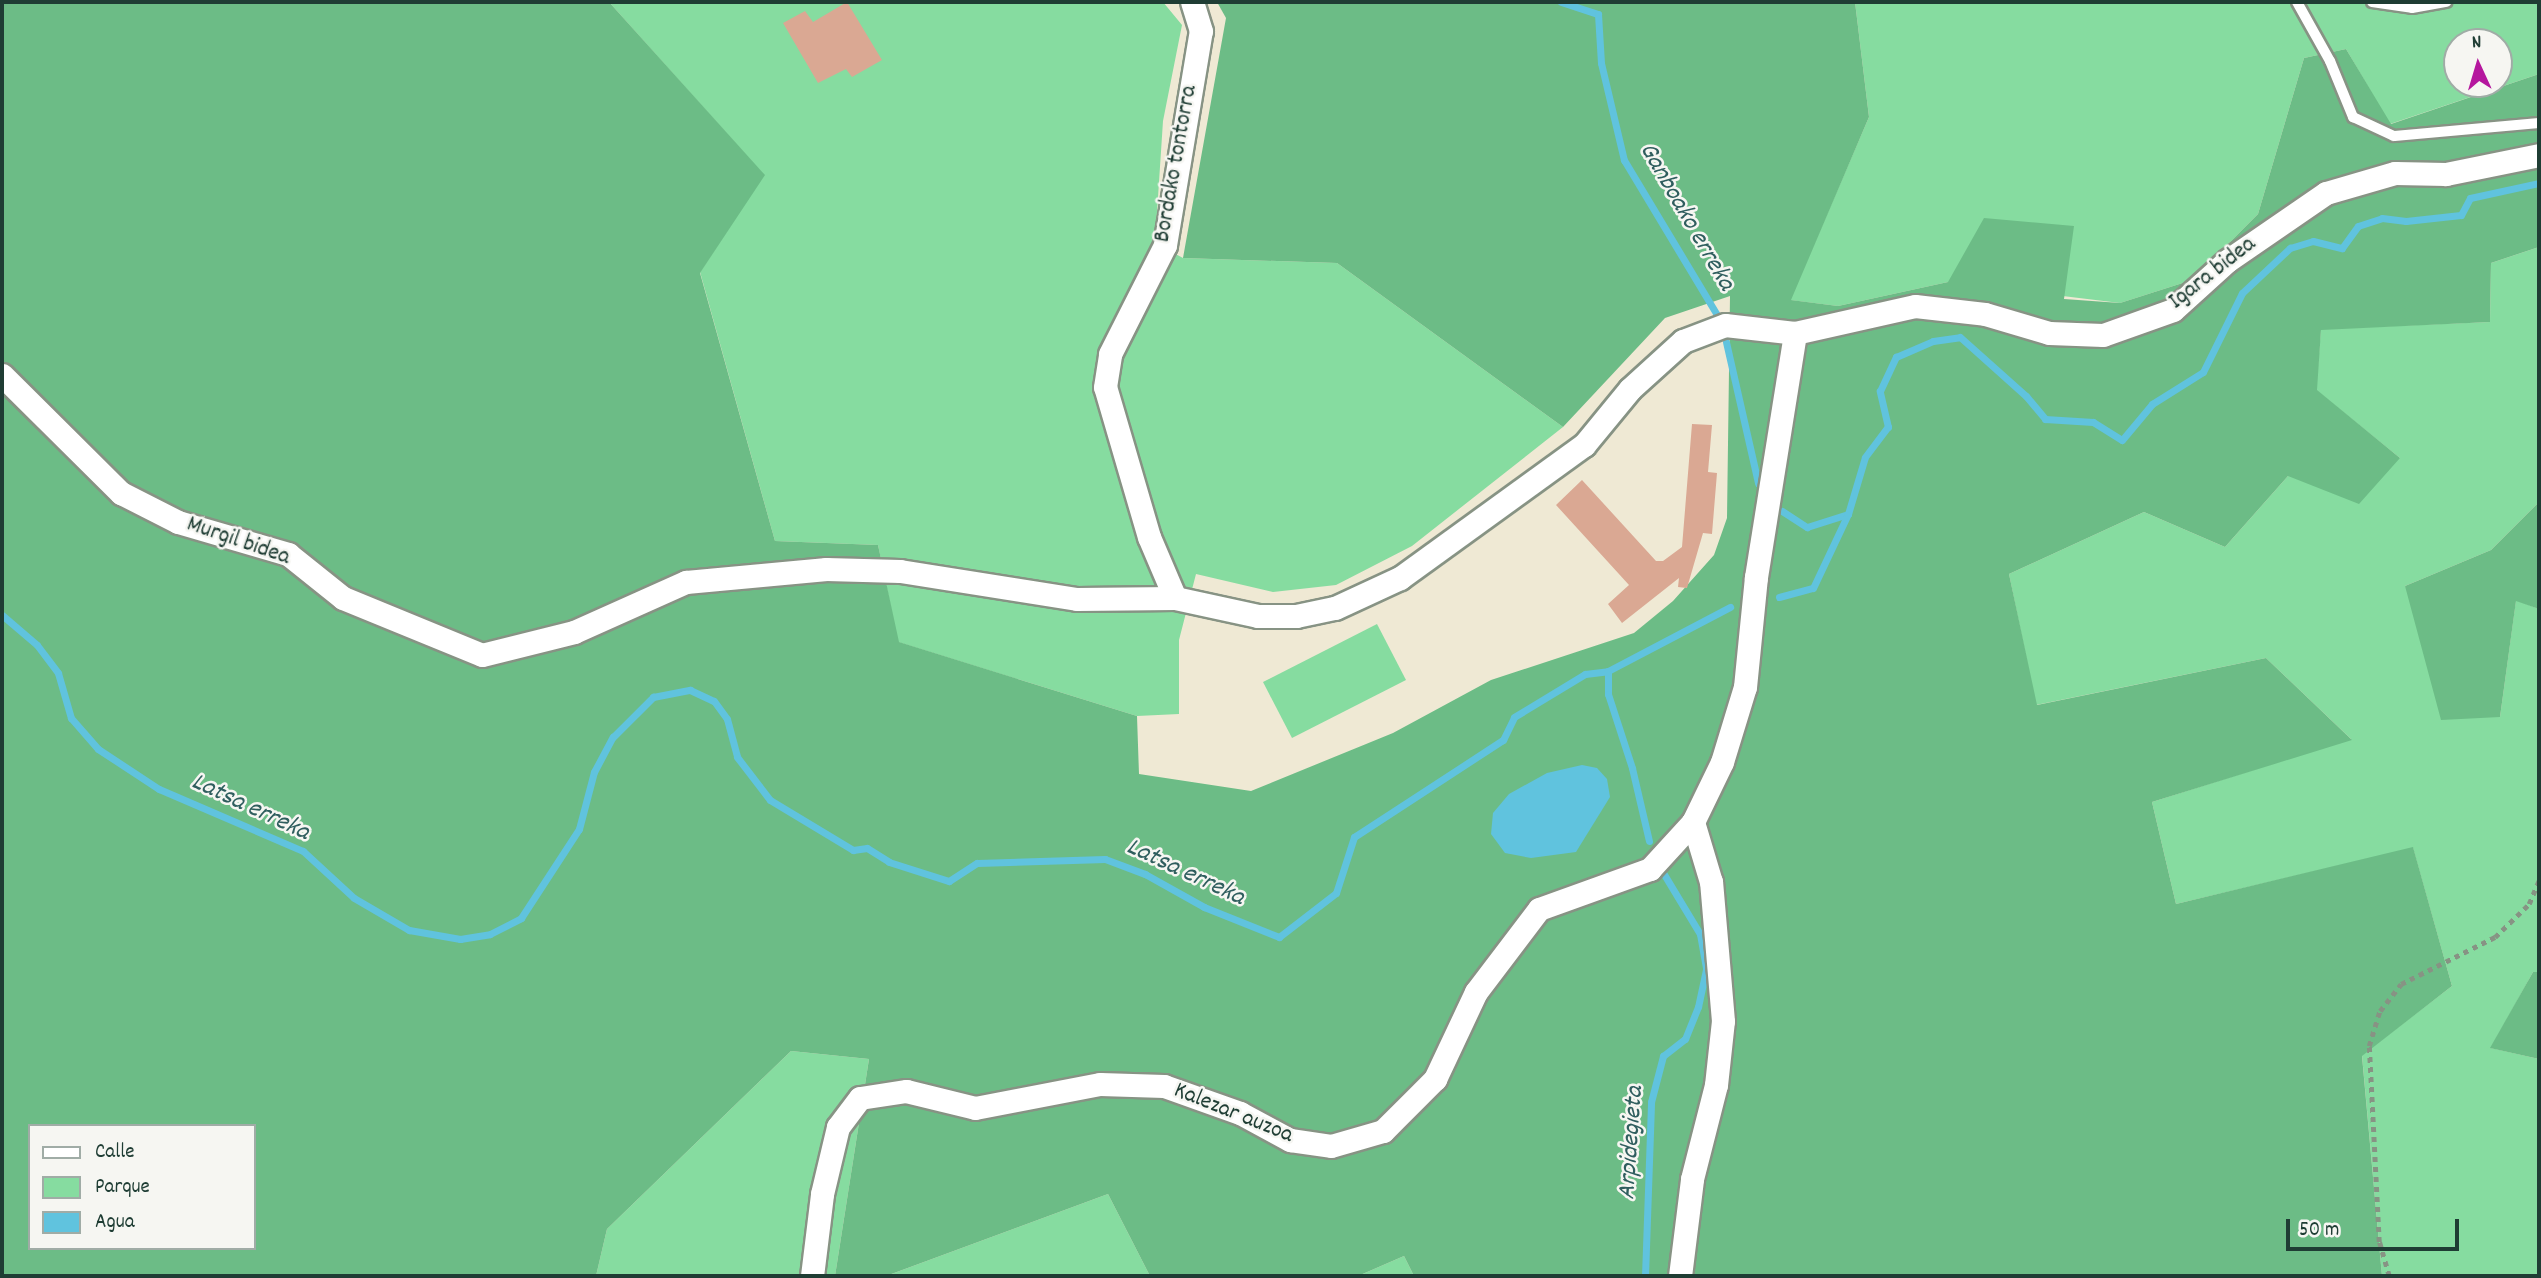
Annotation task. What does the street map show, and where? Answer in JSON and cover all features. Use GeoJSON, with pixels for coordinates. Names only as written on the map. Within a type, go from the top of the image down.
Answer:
{"type":"FeatureCollection","features":[{"type":"Feature","properties":{"kind":"street","name":"Bordako tontorra"},"geometry":{"type":"LineString","coordinates":[[1175,598],[1149,537],[1105,387],[1110,354],[1165,245],[1201,31],[1192,2]]}},
{"type":"Feature","properties":{"kind":"street","name":"Igara bidea"},"geometry":{"type":"LineString","coordinates":[[1175,598],[1258,616],[1296,616],[1335,608],[1400,578],[1584,445],[1630,389],[1683,341],[1725,325],[1795,333],[1914,306],[1986,314],[2049,333],[2103,335],[2173,310],[2227,261],[2326,193],[2395,173],[2446,174],[2539,155]]}},
{"type":"Feature","properties":{"kind":"street","name":"Kalezar auzoa"},"geometry":{"type":"LineString","coordinates":[[812,1276],[822,1194],[838,1127],[860,1098],[906,1091],[975,1108],[1100,1084],[1164,1086],[1240,1113],[1290,1140],[1331,1146],[1383,1131],[1435,1079],[1476,992],[1539,909],[1650,869],[1693,822],[1722,762],[1745,687],[1756,577],[1795,333]]}},
{"type":"Feature","properties":{"kind":"street","name":"Murgil bidea"},"geometry":{"type":"LineString","coordinates":[[2,376],[121,494],[178,522],[288,554],[343,597],[482,655],[505,647],[574,632],[686,582],[826,569],[900,571],[1077,599],[1175,598]]}},
{"type":"Feature","properties":{"kind":"street"},"geometry":{"type":"LineString","coordinates":[[1680,1276],[1692,1179],[1716,1085],[1723,1021],[1711,882],[1693,822]]}},
{"type":"Feature","properties":{"kind":"lane"},"geometry":{"type":"LineString","coordinates":[[2297,2],[2330,61],[2353,117],[2394,135],[2539,123]]}},
{"type":"Feature","properties":{"kind":"lane"},"geometry":{"type":"LineString","coordinates":[[2372,2],[2412,9],[2446,2]]}},
{"type":"Feature","properties":{"kind":"path"},"geometry":{"type":"LineString","coordinates":[[2389,1276],[2379,1242],[2369,1046],[2380,1010],[2401,984],[2495,937],[2529,904],[2539,881]]}},
{"type":"Feature","properties":{"kind":"green space"},"geometry":{"type":"Polygon","coordinates":[[[2,2],[609,2],[765,175],[700,273],[775,541],[878,545],[899,642],[1137,716],[1139,774],[1251,791],[1393,733],[1491,680],[1634,633],[1673,601],[1714,555],[1727,518],[1730,296],[1665,318],[1563,427],[1337,263],[1183,258],[1226,18],[1217,2],[1855,2],[1869,117],[1791,300],[1838,306],[1948,282],[1984,218],[2074,226],[2064,299],[2120,303],[2192,280],[2258,214],[2304,58],[2346,49],[2391,124],[2468,98],[2513,98],[2513,83],[2539,74],[2539,247],[2491,263],[2490,322],[2321,330],[2317,390],[2400,458],[2359,504],[2288,476],[2225,547],[2144,512],[2009,574],[2037,705],[2266,658],[2352,740],[2152,802],[2176,904],[2413,847],[2452,986],[2362,1056],[2382,1276],[1414,1276],[1404,1256],[1358,1276],[1150,1276],[1108,1194],[886,1276],[835,1276],[869,1059],[791,1051],[607,1229],[596,1276],[2,1276],[2,2]]]}},
{"type":"Feature","properties":{"kind":"green space"},"geometry":{"type":"Polygon","coordinates":[[[609,2],[1163,2],[1182,25],[1163,121],[1155,243],[1183,258],[1337,263],[1563,427],[1412,546],[1336,585],[1273,592],[1196,574],[1179,640],[1179,714],[1137,716],[898,642],[878,545],[775,541],[700,272],[764,175],[609,2]]]}},
{"type":"Feature","properties":{"kind":"green space"},"geometry":{"type":"Polygon","coordinates":[[[1855,2],[2539,2],[2539,74],[2513,83],[2513,28],[2443,28],[2443,98],[2467,98],[2390,124],[2346,49],[2304,58],[2258,214],[2192,280],[2120,303],[1948,282],[1838,306],[1790,300],[1869,117],[1855,2]]]}},
{"type":"Feature","properties":{"kind":"green space"},"geometry":{"type":"Polygon","coordinates":[[[2539,247],[2539,502],[2491,550],[2405,586],[2500,717],[2516,600],[2539,609],[2539,972],[2533,972],[2491,1048],[2539,1059],[2539,1276],[2382,1276],[2362,1055],[2452,986],[2413,848],[2176,904],[2152,802],[2351,739],[2266,658],[2036,705],[2009,574],[2144,512],[2225,547],[2288,476],[2400,458],[2316,390],[2321,329],[2490,322],[2491,263],[2539,247]]]}},
{"type":"Feature","properties":{"kind":"green space"},"geometry":{"type":"Polygon","coordinates":[[[2539,502],[2539,609],[2516,601],[2500,717],[2441,720],[2405,586],[2491,550],[2539,502]]]}},
{"type":"Feature","properties":{"kind":"green space"},"geometry":{"type":"Polygon","coordinates":[[[1377,624],[1406,680],[1292,738],[1263,682],[1377,624]]]}},
{"type":"Feature","properties":{"kind":"green space"},"geometry":{"type":"Polygon","coordinates":[[[2533,972],[2539,972],[2539,1059],[2490,1048],[2533,972]]]}},
{"type":"Feature","properties":{"kind":"green space"},"geometry":{"type":"Polygon","coordinates":[[[791,1051],[869,1059],[835,1276],[596,1276],[607,1229],[791,1051]]]}},
{"type":"Feature","properties":{"kind":"green space"},"geometry":{"type":"Polygon","coordinates":[[[1108,1194],[1150,1276],[886,1276],[1108,1194]]]}},
{"type":"Feature","properties":{"kind":"green space"},"geometry":{"type":"Polygon","coordinates":[[[1404,1256],[1414,1276],[1358,1276],[1404,1256]]]}},
{"type":"Feature","properties":{"kind":"water"},"geometry":{"type":"Polygon","coordinates":[[[1582,765],[1597,768],[1607,779],[1610,797],[1576,852],[1531,858],[1505,853],[1491,834],[1493,813],[1509,794],[1547,773],[1582,765]]]}},
{"type":"Feature","properties":{"kind":"building"},"geometry":{"type":"Polygon","coordinates":[[[847,2],[882,60],[852,77],[846,69],[818,83],[783,23],[805,11],[813,22],[847,2]]]}},
{"type":"Feature","properties":{"kind":"building"},"geometry":{"type":"Polygon","coordinates":[[[1692,424],[1712,425],[1708,472],[1717,473],[1712,534],[1703,533],[1687,588],[1678,587],[1679,578],[1622,623],[1608,604],[1629,585],[1556,505],[1582,480],[1656,561],[1663,561],[1682,547],[1692,424]]]}},
{"type":"Feature","properties":{"kind":"waterway","name":"Ganboako erreka"},"geometry":{"type":"LineString","coordinates":[[1561,2],[1598,14],[1601,63],[1624,160],[1716,313]]}},
{"type":"Feature","properties":{"kind":"waterway","name":"Latsa erreka"},"geometry":{"type":"LineString","coordinates":[[1779,597],[1813,588],[1848,514],[1865,457],[1888,427],[1880,391],[1896,357],[1933,341],[1960,337],[2026,396],[2045,419],[2093,422],[2122,440],[2152,404],[2203,372],[2242,293],[2290,248],[2313,241],[2342,248],[2358,226],[2382,218],[2406,221],[2461,215],[2470,198],[2539,183]]}},
{"type":"Feature","properties":{"kind":"waterway"},"geometry":{"type":"LineString","coordinates":[[1726,342],[1758,483]]}},
{"type":"Feature","properties":{"kind":"waterway"},"geometry":{"type":"LineString","coordinates":[[1782,511],[1807,527],[1848,514]]}},
{"type":"Feature","properties":{"kind":"waterway","name":"Latsa erreka"},"geometry":{"type":"LineString","coordinates":[[2,615],[37,645],[58,673],[71,718],[98,749],[159,789],[303,851],[354,898],[409,930],[460,939],[490,934],[521,918],[579,829],[594,772],[613,737],[653,697],[690,690],[714,701],[727,719],[737,757],[770,800],[853,850],[867,848],[889,862],[949,881],[977,863],[1105,859],[1145,874],[1204,907],[1279,937],[1336,893],[1354,837],[1503,740],[1514,717],[1585,674],[1608,671],[1730,607]]}},
{"type":"Feature","properties":{"kind":"waterway","name":"Arpidegieta"},"geometry":{"type":"LineString","coordinates":[[1608,671],[1608,694],[1632,768],[1649,841]]}},
{"type":"Feature","properties":{"kind":"waterway","name":"Arpidegieta"},"geometry":{"type":"LineString","coordinates":[[1645,1276],[1651,1102],[1663,1056],[1685,1039],[1698,1007],[1706,968],[1700,934],[1662,871]]}}]}
